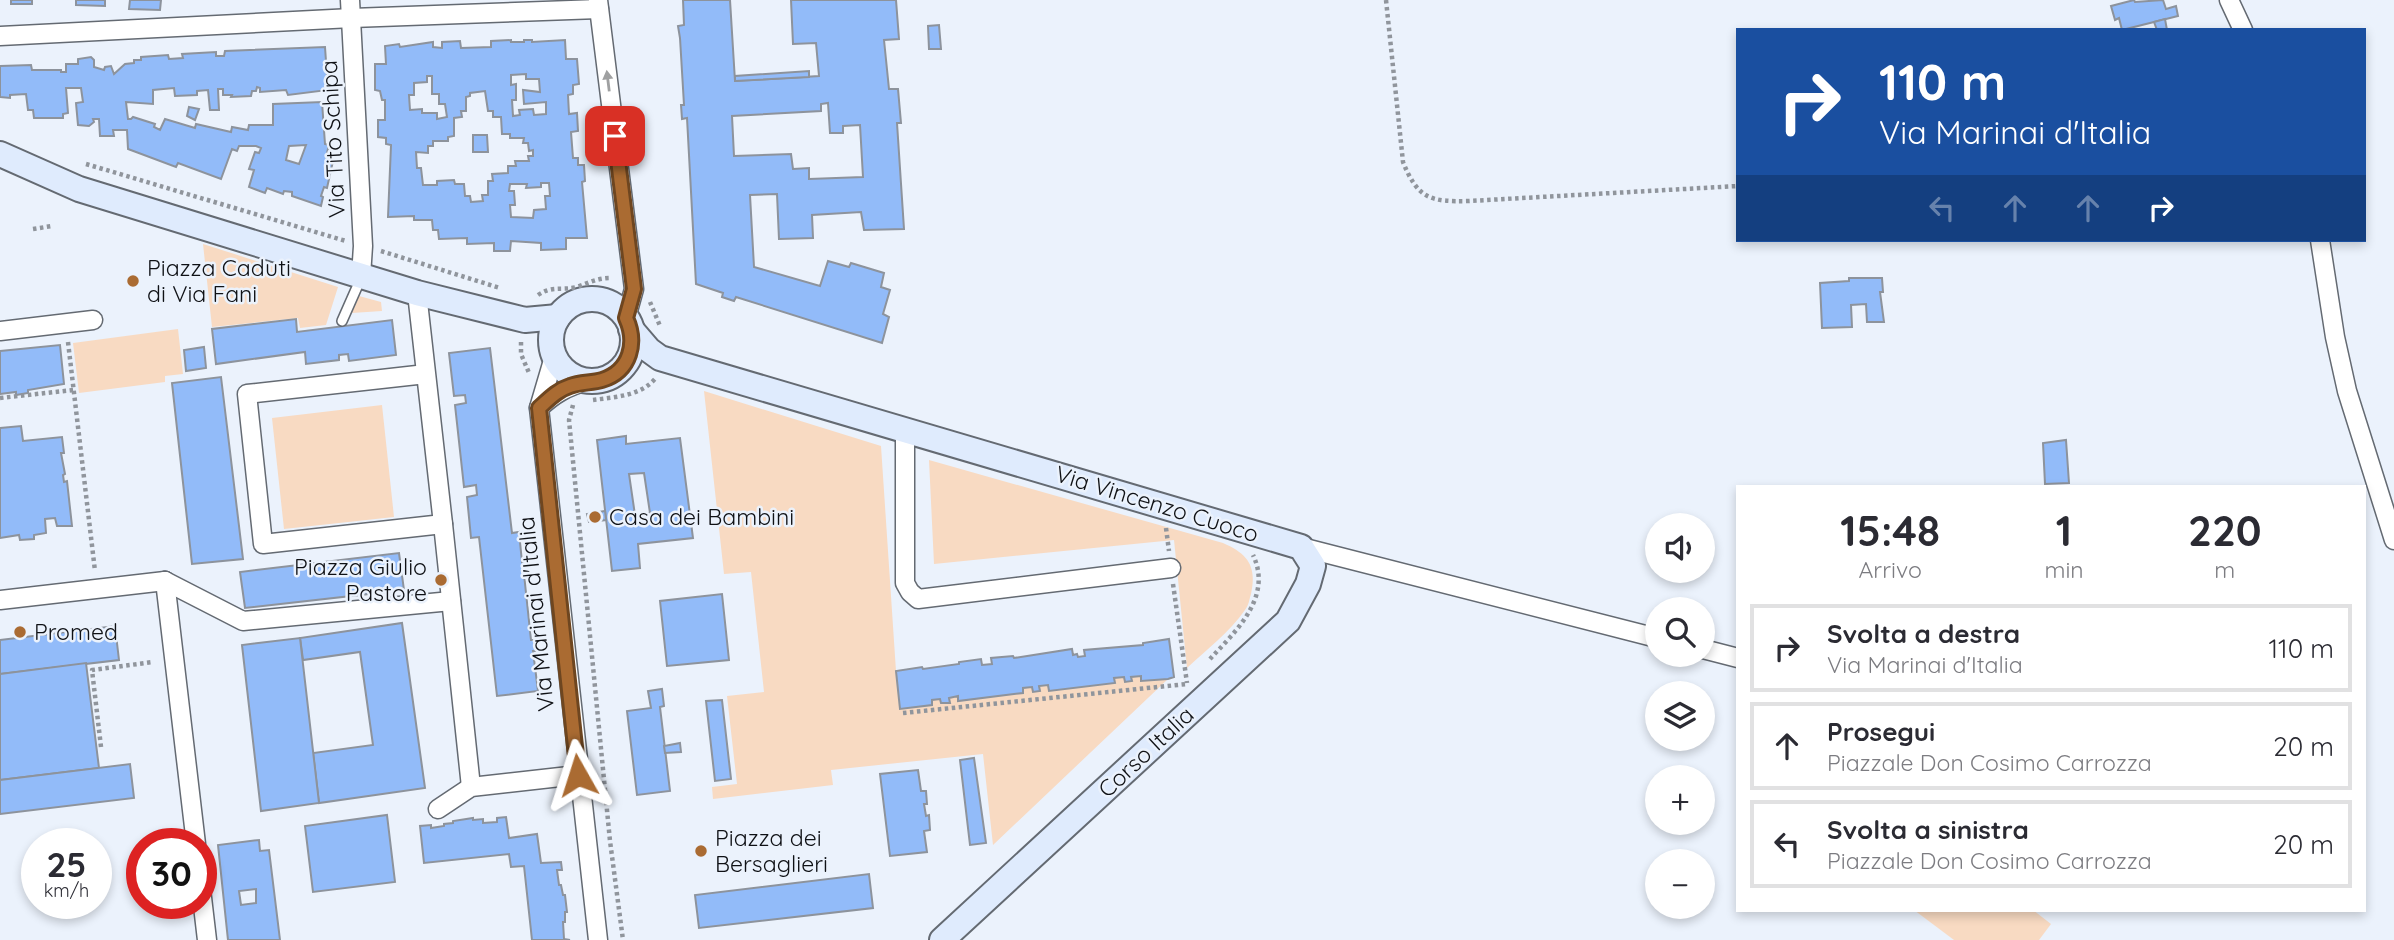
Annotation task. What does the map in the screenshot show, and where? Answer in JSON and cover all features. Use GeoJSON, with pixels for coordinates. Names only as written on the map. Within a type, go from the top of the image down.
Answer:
{"type":"FeatureCollection","features":[{"type":"Feature","properties":{"kind":"street"},"geometry":{"type":"LineString","coordinates":[[2229,0],[2242,28]]}},
{"type":"Feature","properties":{"kind":"street"},"geometry":{"type":"LineString","coordinates":[[0,36],[351,9],[598,4],[634,289],[629,324],[633,342],[624,366],[607,378],[568,386],[539,408]]}},
{"type":"Feature","properties":{"kind":"street","name":"Via Tito Schipa"},"geometry":{"type":"LineString","coordinates":[[351,9],[363,246],[361,276]]}},
{"type":"Feature","properties":{"kind":"street"},"geometry":{"type":"LineString","coordinates":[[0,154],[79,188],[417,293],[527,317],[558,317]]}},
{"type":"Feature","properties":{"kind":"street"},"geometry":{"type":"LineString","coordinates":[[2320,242],[2335,337],[2347,391],[2394,540]]}},
{"type":"Feature","properties":{"kind":"street"},"geometry":{"type":"LineString","coordinates":[[417,293],[471,787]]}},
{"type":"Feature","properties":{"kind":"street"},"geometry":{"type":"LineString","coordinates":[[552,351],[552,330],[558,317],[567,307],[580,301],[606,302],[617,308],[629,324]]}},
{"type":"Feature","properties":{"kind":"street"},"geometry":{"type":"LineString","coordinates":[[527,317],[562,369],[573,377],[587,381]]}},
{"type":"Feature","properties":{"kind":"street"},"geometry":{"type":"LineString","coordinates":[[0,331],[93,320]]}},
{"type":"Feature","properties":{"kind":"street","name":"Via Vincenzo Cuoco"},"geometry":{"type":"LineString","coordinates":[[629,324],[660,365]]}},
{"type":"Feature","properties":{"kind":"street","name":"Via Marinai d'Italia"},"geometry":{"type":"LineString","coordinates":[[552,351],[539,408],[598,940]]}},
{"type":"Feature","properties":{"kind":"street","name":"Via Vincenzo Cuoco"},"geometry":{"type":"LineString","coordinates":[[624,366],[644,360],[905,429],[1301,547],[1645,635]]}},
{"type":"Feature","properties":{"kind":"street"},"geometry":{"type":"LineString","coordinates":[[426,374],[247,394],[263,544],[443,524]]}},
{"type":"Feature","properties":{"kind":"street"},"geometry":{"type":"LineString","coordinates":[[905,429],[905,583],[918,599],[1171,568]]}},
{"type":"Feature","properties":{"kind":"street","name":"Corso Italia"},"geometry":{"type":"LineString","coordinates":[[942,940],[1288,621],[1308,584],[1312,566],[1301,547]]}},
{"type":"Feature","properties":{"kind":"street"},"geometry":{"type":"LineString","coordinates":[[0,600],[164,581],[243,621],[451,601]]}},
{"type":"Feature","properties":{"kind":"street"},"geometry":{"type":"LineString","coordinates":[[164,581],[194,828]]}},
{"type":"Feature","properties":{"kind":"street"},"geometry":{"type":"LineString","coordinates":[[1715,652],[1736,657]]}},
{"type":"Feature","properties":{"kind":"street"},"geometry":{"type":"LineString","coordinates":[[438,809],[471,787],[578,775]]}},
{"type":"Feature","properties":{"kind":"street"},"geometry":{"type":"LineString","coordinates":[[204,919],[207,940]]}},
{"type":"Feature","properties":{"kind":"lane"},"geometry":{"type":"LineString","coordinates":[[342,321],[361,276]]}},
{"type":"Feature","properties":{"kind":"path"},"geometry":{"type":"LineString","coordinates":[[1386,0],[1403,162],[1411,183],[1423,194],[1444,202],[1457,202],[1736,186]]}},
{"type":"Feature","properties":{"kind":"path"},"geometry":{"type":"LineString","coordinates":[[84,164],[508,290]]}},
{"type":"Feature","properties":{"kind":"path"},"geometry":{"type":"LineString","coordinates":[[33,229],[52,226]]}},
{"type":"Feature","properties":{"kind":"path"},"geometry":{"type":"LineString","coordinates":[[534,379],[521,354],[527,317],[550,288],[575,287],[610,278]]}},
{"type":"Feature","properties":{"kind":"path"},"geometry":{"type":"LineString","coordinates":[[644,294],[652,306],[661,332]]}},
{"type":"Feature","properties":{"kind":"path"},"geometry":{"type":"LineString","coordinates":[[65,323],[94,571]]}},
{"type":"Feature","properties":{"kind":"path"},"geometry":{"type":"LineString","coordinates":[[623,940],[610,841],[569,420],[573,404],[639,391],[655,381],[660,365]]}},
{"type":"Feature","properties":{"kind":"path"},"geometry":{"type":"LineString","coordinates":[[0,398],[74,390]]}},
{"type":"Feature","properties":{"kind":"path"},"geometry":{"type":"LineString","coordinates":[[1163,505],[1187,684]]}},
{"type":"Feature","properties":{"kind":"path"},"geometry":{"type":"LineString","coordinates":[[1204,665],[1254,606],[1259,589],[1258,574],[1255,558],[1248,549]]}},
{"type":"Feature","properties":{"kind":"path"},"geometry":{"type":"LineString","coordinates":[[101,747],[92,670],[153,662]]}},
{"type":"Feature","properties":{"kind":"path"},"geometry":{"type":"LineString","coordinates":[[902,713],[1187,684],[1196,674]]}},
{"type":"Feature","properties":{"kind":"shaded area"},"geometry":{"type":"Polygon","coordinates":[[[203,244],[338,287],[326,325],[300,328],[298,318],[212,327],[203,244]]]}},
{"type":"Feature","properties":{"kind":"shaded area"},"geometry":{"type":"Polygon","coordinates":[[[359,296],[381,302],[382,311],[352,313],[359,296]]]}},
{"type":"Feature","properties":{"kind":"shaded area"},"geometry":{"type":"Polygon","coordinates":[[[178,329],[183,374],[165,376],[165,382],[79,393],[73,343],[178,329]]]}},
{"type":"Feature","properties":{"kind":"shaded area"},"geometry":{"type":"Polygon","coordinates":[[[704,391],[881,446],[896,671],[932,705],[932,700],[940,699],[941,703],[949,703],[949,698],[958,696],[959,701],[1023,693],[1023,688],[1032,687],[1033,692],[1039,691],[1039,686],[1048,685],[1049,691],[1114,683],[1114,678],[1124,677],[1125,681],[1141,676],[1141,680],[1168,679],[993,845],[983,754],[831,770],[833,785],[713,799],[712,787],[737,784],[727,696],[764,692],[751,572],[724,574],[704,391]]]}},
{"type":"Feature","properties":{"kind":"shaded area"},"geometry":{"type":"Polygon","coordinates":[[[382,405],[394,517],[284,529],[272,418],[382,405]]]}},
{"type":"Feature","properties":{"kind":"shaded area"},"geometry":{"type":"Polygon","coordinates":[[[929,460],[1223,543],[1239,552],[1249,562],[1253,584],[1247,606],[1225,633],[1187,668],[1174,540],[934,564],[929,460]]]}},
{"type":"Feature","properties":{"kind":"shaded area"},"geometry":{"type":"Polygon","coordinates":[[[1917,912],[2036,912],[2051,924],[2039,940],[1954,940],[1917,912]]]}},
{"type":"Feature","properties":{"kind":"building"},"geometry":{"type":"Polygon","coordinates":[[[11,0],[32,0],[32,4],[11,4],[11,0]]]}},
{"type":"Feature","properties":{"kind":"building"},"geometry":{"type":"Polygon","coordinates":[[[76,0],[105,0],[105,6],[76,5],[76,0]]]}},
{"type":"Feature","properties":{"kind":"building"},"geometry":{"type":"Polygon","coordinates":[[[130,0],[161,0],[160,10],[129,9],[130,0]]]}},
{"type":"Feature","properties":{"kind":"building"},"geometry":{"type":"Polygon","coordinates":[[[683,0],[730,0],[735,81],[819,76],[816,43],[793,44],[791,0],[896,0],[899,39],[884,40],[889,89],[898,89],[901,123],[897,123],[904,229],[864,230],[861,212],[812,215],[813,238],[779,239],[777,194],[750,195],[754,267],[820,286],[828,261],[849,267],[851,263],[884,273],[881,287],[890,290],[883,314],[889,317],[882,343],[736,297],[734,301],[722,297],[723,293],[696,284],[687,118],[682,119],[681,105],[684,105],[678,26],[684,25],[683,0]],[[828,103],[821,104],[821,111],[732,116],[734,156],[791,154],[793,169],[809,168],[809,179],[863,177],[860,125],[843,126],[843,133],[830,133],[828,103]]]}},
{"type":"Feature","properties":{"kind":"building"},"geometry":{"type":"Polygon","coordinates":[[[2134,0],[2163,0],[2166,9],[2176,6],[2178,16],[2122,28],[2119,18],[2115,20],[2111,6],[2134,0]]]}},
{"type":"Feature","properties":{"kind":"building"},"geometry":{"type":"Polygon","coordinates":[[[2165,19],[2167,28],[2156,28],[2154,22],[2165,19]]]}},
{"type":"Feature","properties":{"kind":"building"},"geometry":{"type":"Polygon","coordinates":[[[939,25],[941,49],[929,49],[928,26],[939,25]]]}},
{"type":"Feature","properties":{"kind":"building"},"geometry":{"type":"Polygon","coordinates":[[[565,40],[566,59],[577,59],[579,84],[573,85],[573,94],[568,95],[569,114],[577,113],[578,131],[571,132],[573,158],[578,158],[578,165],[584,165],[585,181],[582,182],[587,238],[566,238],[566,249],[541,250],[541,243],[511,241],[510,251],[494,251],[494,243],[467,244],[467,238],[439,239],[438,230],[433,230],[432,220],[414,220],[414,216],[388,217],[391,145],[386,144],[386,138],[378,137],[378,120],[385,120],[385,100],[382,100],[380,91],[375,90],[375,64],[386,64],[385,46],[399,44],[400,47],[433,42],[433,47],[442,48],[442,42],[460,41],[461,48],[491,47],[491,41],[565,40]],[[526,74],[511,75],[511,85],[516,84],[516,100],[512,100],[513,116],[520,115],[519,110],[533,109],[534,115],[546,114],[546,102],[524,104],[523,90],[540,92],[539,79],[526,79],[526,74]],[[427,76],[427,82],[414,83],[414,95],[409,95],[410,110],[422,109],[422,113],[437,113],[437,119],[447,117],[445,104],[439,104],[439,94],[432,94],[432,76],[427,76]],[[485,91],[470,93],[470,96],[466,97],[466,111],[461,111],[462,117],[454,118],[454,136],[448,137],[448,141],[433,141],[433,146],[428,146],[428,153],[416,152],[417,168],[421,168],[423,185],[437,185],[437,181],[454,180],[455,184],[464,184],[465,196],[470,196],[471,202],[483,201],[482,195],[488,195],[488,181],[493,181],[492,174],[508,173],[508,166],[516,166],[515,161],[529,161],[528,156],[533,156],[533,150],[529,151],[528,143],[523,143],[524,138],[510,138],[510,134],[502,134],[501,117],[493,117],[493,111],[488,111],[485,91]],[[541,183],[541,187],[526,188],[527,184],[510,184],[509,191],[514,191],[515,205],[510,205],[511,217],[533,218],[534,210],[546,209],[545,196],[550,196],[549,183],[541,183]]]}},
{"type":"Feature","properties":{"kind":"building"},"geometry":{"type":"Polygon","coordinates":[[[325,47],[328,90],[288,95],[286,90],[260,92],[257,87],[251,96],[231,97],[232,95],[223,95],[223,89],[218,89],[219,110],[210,110],[208,90],[197,91],[197,95],[175,96],[174,88],[153,90],[153,104],[126,102],[128,119],[133,117],[155,124],[154,127],[160,130],[165,119],[195,128],[196,124],[231,132],[232,127],[248,130],[249,125],[273,125],[273,104],[322,102],[325,144],[329,145],[326,157],[333,161],[327,188],[324,187],[321,196],[321,206],[292,196],[292,192],[284,191],[283,194],[267,188],[265,193],[249,187],[254,170],[249,169],[255,152],[259,153],[261,148],[256,146],[239,146],[237,151],[232,149],[221,179],[178,163],[176,167],[128,149],[127,130],[113,130],[114,136],[100,136],[99,119],[93,119],[94,122],[89,126],[78,125],[76,103],[83,102],[81,88],[66,88],[68,113],[63,114],[63,118],[34,118],[33,110],[28,110],[26,94],[10,95],[10,98],[0,97],[0,66],[31,65],[32,70],[66,72],[66,64],[78,64],[78,59],[91,57],[94,67],[104,70],[105,67],[111,66],[114,74],[125,64],[141,60],[141,57],[168,55],[169,59],[183,58],[182,54],[216,52],[216,56],[224,56],[225,51],[325,47]],[[306,145],[289,146],[286,160],[299,164],[306,145]]]}},
{"type":"Feature","properties":{"kind":"building"},"geometry":{"type":"Polygon","coordinates":[[[809,71],[809,77],[735,81],[735,76],[809,71]]]}},
{"type":"Feature","properties":{"kind":"building"},"geometry":{"type":"Polygon","coordinates":[[[189,107],[199,109],[195,120],[187,116],[189,107]]]}},
{"type":"Feature","properties":{"kind":"building"},"geometry":{"type":"Polygon","coordinates":[[[473,135],[487,135],[488,152],[473,152],[473,135]]]}},
{"type":"Feature","properties":{"kind":"building"},"geometry":{"type":"Polygon","coordinates":[[[1849,278],[1882,278],[1883,292],[1880,292],[1884,322],[1867,322],[1866,304],[1851,305],[1852,327],[1822,328],[1820,283],[1849,281],[1849,278]]]}},
{"type":"Feature","properties":{"kind":"building"},"geometry":{"type":"Polygon","coordinates":[[[296,319],[297,332],[392,320],[396,355],[349,361],[348,354],[339,355],[339,360],[306,364],[305,352],[216,364],[212,329],[296,319]]]}},
{"type":"Feature","properties":{"kind":"building"},"geometry":{"type":"Polygon","coordinates":[[[60,345],[64,384],[28,390],[28,393],[16,395],[16,392],[0,394],[0,351],[60,345]]]}},
{"type":"Feature","properties":{"kind":"building"},"geometry":{"type":"Polygon","coordinates":[[[204,347],[206,368],[186,371],[184,350],[204,347]]]}},
{"type":"Feature","properties":{"kind":"building"},"geometry":{"type":"Polygon","coordinates":[[[490,348],[512,533],[519,532],[522,562],[526,561],[528,573],[524,574],[531,640],[534,640],[536,651],[533,651],[538,691],[497,696],[479,537],[471,538],[467,497],[477,495],[476,485],[464,487],[455,405],[466,403],[465,395],[454,396],[449,353],[490,348]]]}},
{"type":"Feature","properties":{"kind":"building"},"geometry":{"type":"Polygon","coordinates":[[[221,377],[243,559],[192,564],[172,383],[221,377]]]}},
{"type":"Feature","properties":{"kind":"building"},"geometry":{"type":"Polygon","coordinates":[[[21,426],[23,441],[62,437],[63,475],[64,482],[67,481],[72,526],[57,526],[55,518],[45,519],[46,533],[34,535],[34,539],[20,540],[19,535],[0,538],[0,428],[21,426]]]}},
{"type":"Feature","properties":{"kind":"building"},"geometry":{"type":"Polygon","coordinates":[[[626,436],[626,444],[680,438],[693,538],[638,544],[640,568],[612,571],[597,440],[626,436]],[[644,473],[629,474],[635,515],[650,513],[644,473]]]}},
{"type":"Feature","properties":{"kind":"building"},"geometry":{"type":"Polygon","coordinates":[[[2066,440],[2069,483],[2045,484],[2043,443],[2066,440]]]}},
{"type":"Feature","properties":{"kind":"building"},"geometry":{"type":"Polygon","coordinates":[[[605,511],[606,520],[589,522],[587,514],[605,511]]]}},
{"type":"Feature","properties":{"kind":"building"},"geometry":{"type":"Polygon","coordinates":[[[399,553],[404,590],[245,608],[240,572],[399,553]]]}},
{"type":"Feature","properties":{"kind":"building"},"geometry":{"type":"Polygon","coordinates":[[[722,594],[729,660],[667,666],[660,601],[722,594]]]}},
{"type":"Feature","properties":{"kind":"building"},"geometry":{"type":"Polygon","coordinates":[[[402,623],[425,788],[319,803],[313,753],[373,745],[360,652],[303,660],[300,638],[402,623]]]}},
{"type":"Feature","properties":{"kind":"building"},"geometry":{"type":"Polygon","coordinates":[[[115,626],[119,660],[0,674],[0,640],[115,626]]]}},
{"type":"Feature","properties":{"kind":"building"},"geometry":{"type":"Polygon","coordinates":[[[300,638],[319,803],[261,811],[242,645],[300,638]]]}},
{"type":"Feature","properties":{"kind":"building"},"geometry":{"type":"Polygon","coordinates":[[[1169,639],[1174,677],[1168,679],[1141,681],[1141,676],[1131,677],[1132,681],[1125,682],[1124,677],[1114,678],[1115,683],[1049,691],[1048,685],[1039,686],[1040,691],[1033,692],[1032,687],[1023,688],[1023,693],[958,701],[958,696],[949,698],[950,703],[941,703],[940,699],[932,700],[932,705],[900,709],[896,671],[981,659],[982,665],[992,664],[991,658],[1014,658],[1072,649],[1073,655],[1077,654],[1078,657],[1085,656],[1084,650],[1143,645],[1169,639]]]}},
{"type":"Feature","properties":{"kind":"building"},"geometry":{"type":"Polygon","coordinates":[[[86,663],[99,768],[0,780],[0,674],[86,663]]]}},
{"type":"Feature","properties":{"kind":"building"},"geometry":{"type":"Polygon","coordinates":[[[662,689],[664,706],[660,707],[670,791],[637,795],[627,711],[651,708],[648,691],[662,689]]]}},
{"type":"Feature","properties":{"kind":"building"},"geometry":{"type":"Polygon","coordinates":[[[722,700],[731,779],[715,781],[706,701],[722,700]]]}},
{"type":"Feature","properties":{"kind":"building"},"geometry":{"type":"Polygon","coordinates":[[[680,743],[681,752],[665,753],[664,746],[680,743]]]}},
{"type":"Feature","properties":{"kind":"building"},"geometry":{"type":"Polygon","coordinates":[[[974,758],[986,843],[970,845],[960,760],[974,758]]]}},
{"type":"Feature","properties":{"kind":"building"},"geometry":{"type":"Polygon","coordinates":[[[130,764],[134,798],[0,814],[0,780],[130,764]]]}},
{"type":"Feature","properties":{"kind":"building"},"geometry":{"type":"Polygon","coordinates":[[[918,770],[921,791],[926,791],[926,816],[929,815],[930,830],[924,831],[927,852],[890,856],[880,774],[918,770]]]}},
{"type":"Feature","properties":{"kind":"building"},"geometry":{"type":"Polygon","coordinates":[[[387,815],[395,882],[313,892],[305,826],[387,815]]]}},
{"type":"Feature","properties":{"kind":"building"},"geometry":{"type":"Polygon","coordinates":[[[506,817],[509,838],[537,834],[541,863],[561,862],[562,870],[557,870],[567,912],[563,922],[564,939],[570,940],[532,940],[524,866],[511,867],[509,854],[424,863],[420,826],[431,825],[431,828],[473,818],[483,819],[483,823],[497,822],[497,818],[506,817]]]}},
{"type":"Feature","properties":{"kind":"building"},"geometry":{"type":"Polygon","coordinates":[[[259,840],[260,851],[269,850],[280,940],[228,940],[218,845],[259,840]],[[256,889],[239,891],[241,905],[256,903],[256,889]]]}},
{"type":"Feature","properties":{"kind":"building"},"geometry":{"type":"Polygon","coordinates":[[[869,874],[873,908],[699,928],[695,895],[869,874]]]}},
{"type":"Feature","properties":{"kind":"place","name":"Piazza Caduti di Via Fani"},"geometry":{"type":"Point","coordinates":[133,281]}},
{"type":"Feature","properties":{"kind":"place","name":"Casa dei Bambini"},"geometry":{"type":"Point","coordinates":[595,517]}},
{"type":"Feature","properties":{"kind":"place","name":"Piazza Giulio Pastore"},"geometry":{"type":"Point","coordinates":[441,580]}},
{"type":"Feature","properties":{"kind":"place","name":"Promed"},"geometry":{"type":"Point","coordinates":[20,632]}},
{"type":"Feature","properties":{"kind":"place","name":"Piazza dei Bersaglieri"},"geometry":{"type":"Point","coordinates":[701,851]}},
{"type":"Feature","properties":{"kind":"route"},"geometry":{"type":"LineString","coordinates":[[578,775],[539,408],[568,386],[614,375],[624,366],[630,355],[633,342],[626,318],[634,289],[615,136]]}}]}
